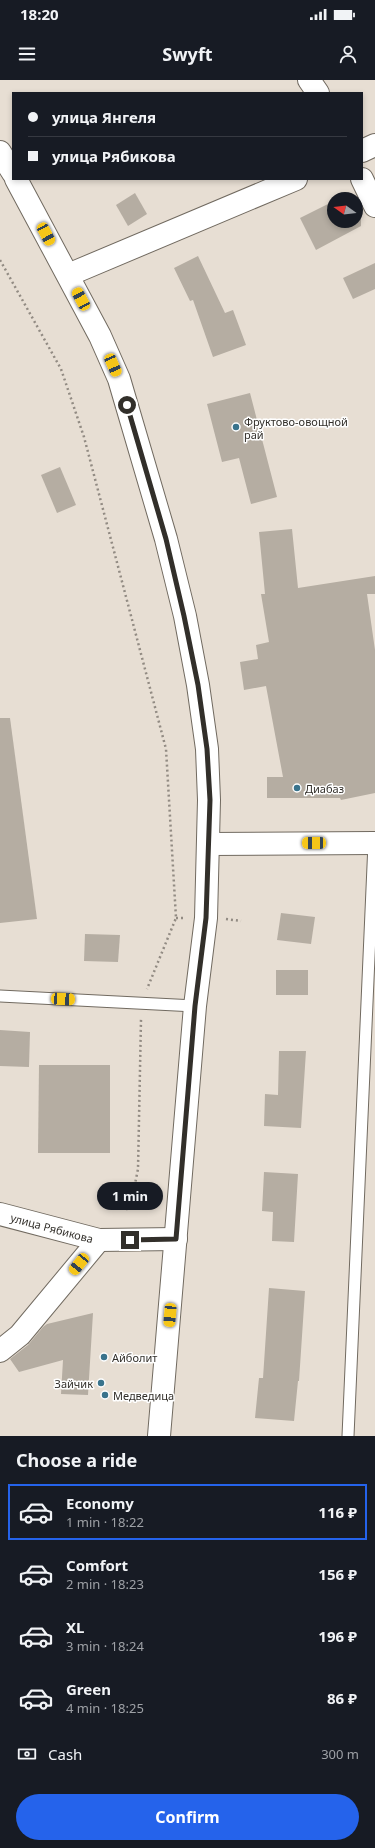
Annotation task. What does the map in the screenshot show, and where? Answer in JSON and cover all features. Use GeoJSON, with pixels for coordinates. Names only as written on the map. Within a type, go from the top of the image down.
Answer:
{"type":"FeatureCollection","features":[{"type":"Feature","properties":{"kind":"street"},"geometry":{"type":"LineString","coordinates":[[309,80],[317,92]]}},
{"type":"Feature","properties":{"kind":"street"},"geometry":{"type":"LineString","coordinates":[[363,151],[375,145]]}},
{"type":"Feature","properties":{"kind":"street"},"geometry":{"type":"LineString","coordinates":[[0,152],[12,171]]}},
{"type":"Feature","properties":{"kind":"street"},"geometry":{"type":"LineString","coordinates":[[17,180],[100,336],[119,379],[166,539],[198,685],[207,749],[210,800],[206,918],[195,1006],[159,1436]]}},
{"type":"Feature","properties":{"kind":"street"},"geometry":{"type":"LineString","coordinates":[[68,275],[294,180]]}},
{"type":"Feature","properties":{"kind":"street"},"geometry":{"type":"LineString","coordinates":[[362,180],[375,206]]}},
{"type":"Feature","properties":{"kind":"street"},"geometry":{"type":"LineString","coordinates":[[208,844],[374,843]]}},
{"type":"Feature","properties":{"kind":"street","name":"улица Рябикова"},"geometry":{"type":"LineString","coordinates":[[0,1214],[98,1240],[176,1239]]}},
{"type":"Feature","properties":{"kind":"street"},"geometry":{"type":"LineString","coordinates":[[0,1351],[20,1335],[98,1240]]}},
{"type":"Feature","properties":{"kind":"lane"},"geometry":{"type":"LineString","coordinates":[[348,1436],[374,843]]}},
{"type":"Feature","properties":{"kind":"lane"},"geometry":{"type":"LineString","coordinates":[[0,996],[195,1006]]}},
{"type":"Feature","properties":{"kind":"path"},"geometry":{"type":"LineString","coordinates":[[0,260],[61,369],[84,437],[166,749],[176,918],[141,1003],[138,1169],[134,1189],[126,1210]]}},
{"type":"Feature","properties":{"kind":"building"},"geometry":{"type":"Polygon","coordinates":[[[135,193],[147,214],[128,226],[116,205],[135,193]]]}},
{"type":"Feature","properties":{"kind":"building"},"geometry":{"type":"Polygon","coordinates":[[[327,204],[327,228],[357,228],[316,250],[300,218],[327,204]]]}},
{"type":"Feature","properties":{"kind":"building"},"geometry":{"type":"Polygon","coordinates":[[[198,256],[225,313],[233,310],[246,345],[213,357],[193,300],[190,301],[174,268],[198,256]]]}},
{"type":"Feature","properties":{"kind":"building"},"geometry":{"type":"Polygon","coordinates":[[[375,263],[375,289],[353,299],[343,278],[375,263]]]}},
{"type":"Feature","properties":{"kind":"building","name":"Фруктово-овощной рай"},"geometry":{"type":"Polygon","coordinates":[[[250,393],[277,497],[251,504],[239,458],[222,462],[207,404],[250,393]]]}},
{"type":"Feature","properties":{"kind":"building"},"geometry":{"type":"Polygon","coordinates":[[[60,467],[76,505],[57,513],[41,475],[60,467]]]}},
{"type":"Feature","properties":{"kind":"building"},"geometry":{"type":"Polygon","coordinates":[[[292,529],[298,588],[375,576],[375,594],[367,594],[375,650],[375,793],[341,800],[340,798],[267,798],[267,777],[283,777],[266,686],[244,690],[240,662],[258,659],[256,645],[269,642],[261,594],[265,594],[259,532],[292,529]]]}},
{"type":"Feature","properties":{"kind":"building"},"geometry":{"type":"Polygon","coordinates":[[[0,718],[10,718],[37,919],[0,923],[0,718]]]}},
{"type":"Feature","properties":{"kind":"building"},"geometry":{"type":"Polygon","coordinates":[[[281,913],[315,917],[311,944],[277,940],[281,913]]]}},
{"type":"Feature","properties":{"kind":"building"},"geometry":{"type":"Polygon","coordinates":[[[85,934],[120,935],[118,962],[84,961],[85,934]]]}},
{"type":"Feature","properties":{"kind":"building"},"geometry":{"type":"Polygon","coordinates":[[[276,970],[308,970],[308,995],[276,995],[276,970]]]}},
{"type":"Feature","properties":{"kind":"building"},"geometry":{"type":"Polygon","coordinates":[[[0,1030],[30,1032],[29,1067],[0,1066],[0,1030]]]}},
{"type":"Feature","properties":{"kind":"building"},"geometry":{"type":"Polygon","coordinates":[[[279,1051],[306,1051],[301,1128],[264,1126],[265,1094],[278,1095],[279,1051]]]}},
{"type":"Feature","properties":{"kind":"building"},"geometry":{"type":"Polygon","coordinates":[[[39,1065],[110,1065],[110,1153],[38,1153],[39,1065]]]}},
{"type":"Feature","properties":{"kind":"building"},"geometry":{"type":"Polygon","coordinates":[[[264,1172],[298,1174],[294,1242],[272,1241],[273,1212],[262,1211],[264,1172]]]}},
{"type":"Feature","properties":{"kind":"building"},"geometry":{"type":"Polygon","coordinates":[[[269,1288],[305,1291],[299,1381],[294,1421],[255,1418],[259,1378],[263,1378],[269,1288]]]}},
{"type":"Feature","properties":{"kind":"building"},"geometry":{"type":"Polygon","coordinates":[[[93,1313],[88,1395],[61,1394],[63,1360],[19,1372],[10,1359],[28,1345],[47,1324],[93,1313]]]}},
{"type":"Feature","properties":{"kind":"place","name":"Фруктово-овощной рай"},"geometry":{"type":"Point","coordinates":[236,427]}},
{"type":"Feature","properties":{"kind":"place","name":"Диабаз"},"geometry":{"type":"Point","coordinates":[297,788]}},
{"type":"Feature","properties":{"kind":"place","name":"Айболит"},"geometry":{"type":"Point","coordinates":[104,1357]}},
{"type":"Feature","properties":{"kind":"place","name":"Зайчик"},"geometry":{"type":"Point","coordinates":[101,1383]}},
{"type":"Feature","properties":{"kind":"place","name":"Медведица"},"geometry":{"type":"Point","coordinates":[105,1395]}},
{"type":"Feature","properties":{"kind":"route"},"geometry":{"type":"LineString","coordinates":[[127,405],[166,539],[184,616],[198,685],[207,749],[210,800],[206,918],[195,1006],[176,1239],[130,1240]]}}]}
